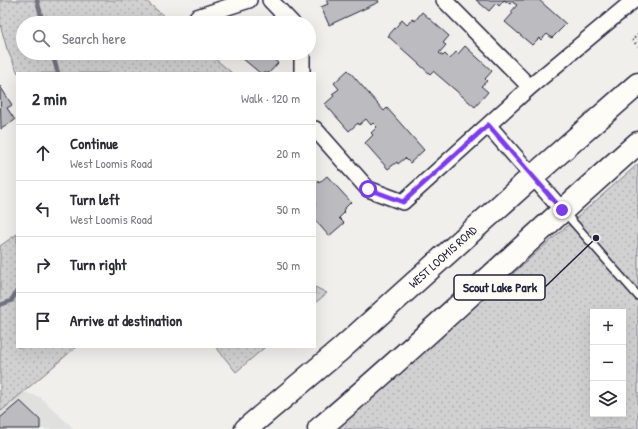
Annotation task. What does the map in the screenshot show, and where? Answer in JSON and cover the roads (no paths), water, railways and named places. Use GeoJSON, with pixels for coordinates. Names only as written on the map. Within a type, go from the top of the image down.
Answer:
{"type":"FeatureCollection","features":[{"type":"Feature","properties":{"kind":"main road","name":"WEST LOOMIS ROAD"},"geometry":{"type":"LineString","coordinates":[[246,429],[340,350],[533,176],[638,84]]}},
{"type":"Feature","properties":{"kind":"main road"},"geometry":{"type":"LineString","coordinates":[[318,429],[364,391],[562,210],[638,143]]}},
{"type":"Feature","properties":{"kind":"street"},"geometry":{"type":"LineString","coordinates":[[200,16],[249,0]]}},
{"type":"Feature","properties":{"kind":"street"},"geometry":{"type":"LineString","coordinates":[[270,0],[285,16]]}},
{"type":"Feature","properties":{"kind":"street"},"geometry":{"type":"LineString","coordinates":[[444,0],[530,87]]}},
{"type":"Feature","properties":{"kind":"street"},"geometry":{"type":"LineString","coordinates":[[316,130],[368,189],[403,202],[530,87],[634,0]]}},
{"type":"Feature","properties":{"kind":"street"},"geometry":{"type":"LineString","coordinates":[[302,60],[302,72]]}},
{"type":"Feature","properties":{"kind":"street"},"geometry":{"type":"LineString","coordinates":[[488,125],[562,210]]}},
{"type":"Feature","properties":{"kind":"lane"},"geometry":{"type":"LineString","coordinates":[[562,210],[638,296]]}},
{"type":"Feature","properties":{"kind":"waterway"},"geometry":{"type":"LineString","coordinates":[[37,0],[41,16]]}},
{"type":"Feature","properties":{"kind":"waterway"},"geometry":{"type":"LineString","coordinates":[[54,60],[58,72]]}},
{"type":"Feature","properties":{"kind":"waterway"},"geometry":{"type":"LineString","coordinates":[[0,305],[11,301],[16,293]]}},
{"type":"Feature","properties":{"kind":"place","name":"Scout Lake Park"},"geometry":{"type":"Point","coordinates":[596,238]}}]}
